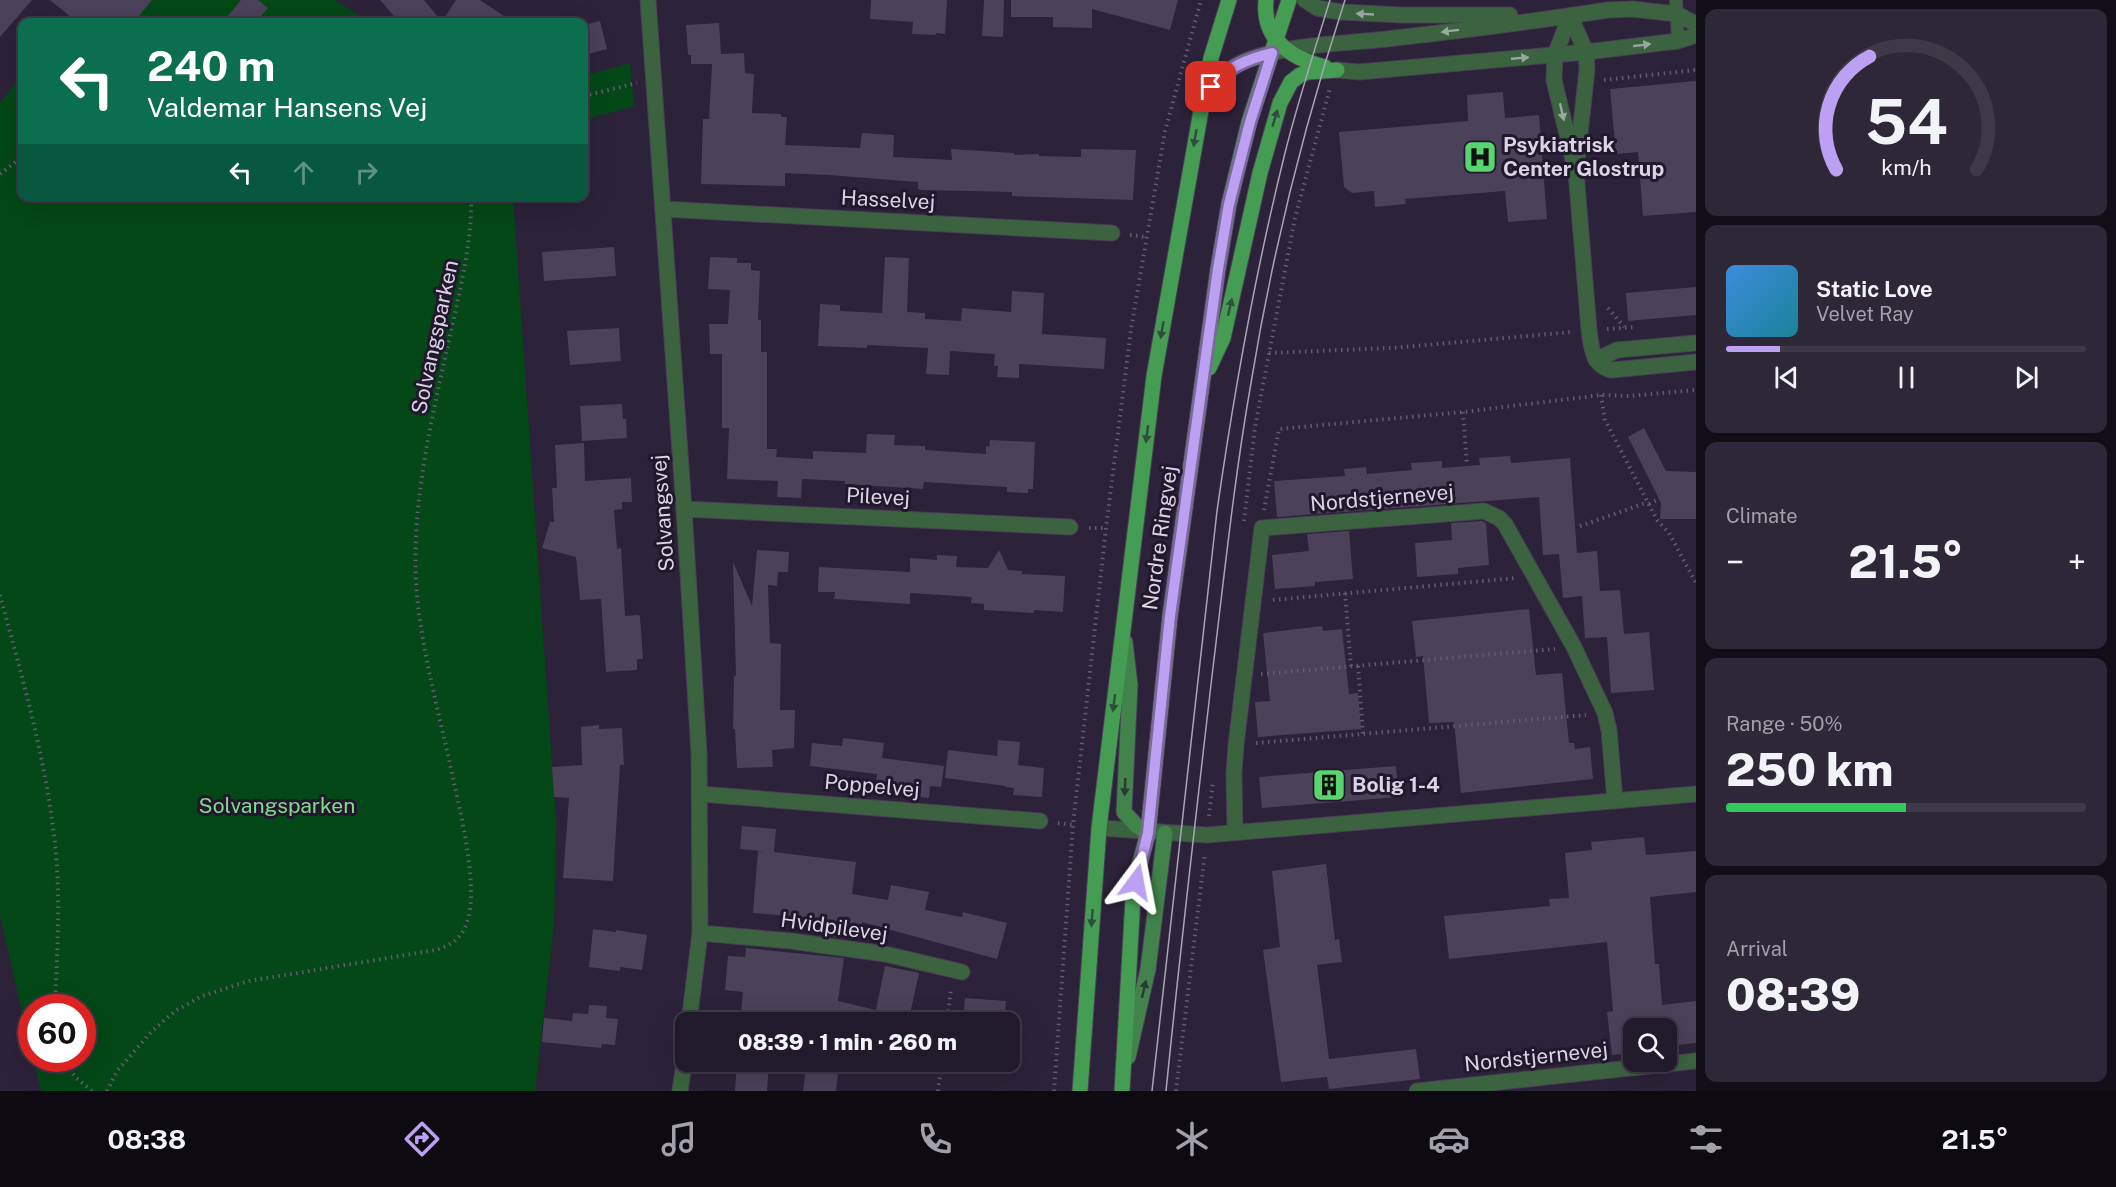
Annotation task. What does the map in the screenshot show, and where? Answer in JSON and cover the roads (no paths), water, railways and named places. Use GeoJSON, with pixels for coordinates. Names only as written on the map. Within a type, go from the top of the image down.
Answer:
{"type":"FeatureCollection","features":[{"type":"Feature","properties":{"kind":"main road","name":"Nordre Ringvej"},"geometry":{"type":"LineString","coordinates":[[1080,1091],[1099,828],[1154,376],[1211,58],[1229,0]]}},
{"type":"Feature","properties":{"kind":"main road"},"geometry":{"type":"LineString","coordinates":[[1266,0],[1265,12],[1278,48],[1310,64],[1336,70]]}},
{"type":"Feature","properties":{"kind":"main road","name":"Nordre Ringvej"},"geometry":{"type":"LineString","coordinates":[[1122,1089],[1133,898],[1148,833],[1170,616],[1218,269],[1229,204],[1250,122],[1278,48],[1289,0]]}},
{"type":"Feature","properties":{"kind":"main road"},"geometry":{"type":"LineString","coordinates":[[1203,382],[1223,338],[1260,173],[1280,103],[1291,82],[1300,75],[1322,70],[1336,70]]}},
{"type":"Feature","properties":{"kind":"main road"},"geometry":{"type":"LineString","coordinates":[[1123,624],[1130,685],[1124,812],[1136,825],[1148,833]]}},
{"type":"Feature","properties":{"kind":"main road"},"geometry":{"type":"LineString","coordinates":[[1122,1089],[1148,969],[1165,833]]}},
{"type":"Feature","properties":{"kind":"street","name":"Solvangsvej"},"geometry":{"type":"LineString","coordinates":[[648,0],[684,509],[700,794],[700,933],[690,1012]]}},
{"type":"Feature","properties":{"kind":"street"},"geometry":{"type":"LineString","coordinates":[[1305,0],[1317,8],[1341,12],[1403,15],[1570,16]]}},
{"type":"Feature","properties":{"kind":"street"},"geometry":{"type":"LineString","coordinates":[[1202,105],[1211,87],[1221,75],[1249,59],[1278,48],[1394,38],[1608,10],[1677,7],[1696,24]]}},
{"type":"Feature","properties":{"kind":"street"},"geometry":{"type":"LineString","coordinates":[[1570,16],[1586,52],[1587,70],[1576,172]]}},
{"type":"Feature","properties":{"kind":"street"},"geometry":{"type":"LineString","coordinates":[[1570,16],[1555,55],[1554,80],[1576,172],[1589,330],[1596,360],[1602,368],[1618,371],[1696,362]]}},
{"type":"Feature","properties":{"kind":"street"},"geometry":{"type":"LineString","coordinates":[[1336,70],[1359,72],[1586,52],[1678,41],[1696,35]]}},
{"type":"Feature","properties":{"kind":"street","name":"Hasselvej"},"geometry":{"type":"LineString","coordinates":[[663,210],[1112,233]]}},
{"type":"Feature","properties":{"kind":"street"},"geometry":{"type":"LineString","coordinates":[[1596,360],[1612,351],[1696,343]]}},
{"type":"Feature","properties":{"kind":"street","name":"Pilevej"},"geometry":{"type":"LineString","coordinates":[[684,509],[1070,527]]}},
{"type":"Feature","properties":{"kind":"street","name":"Nordstjernevej"},"geometry":{"type":"LineString","coordinates":[[1235,832],[1236,745],[1262,528],[1484,511],[1499,518],[1574,647],[1605,713],[1609,730],[1615,801]]}},
{"type":"Feature","properties":{"kind":"street","name":"Poppelvej"},"geometry":{"type":"LineString","coordinates":[[700,794],[1040,821]]}},
{"type":"Feature","properties":{"kind":"street"},"geometry":{"type":"LineString","coordinates":[[1099,828],[1148,833],[1207,835],[1696,794]]}},
{"type":"Feature","properties":{"kind":"street","name":"Hvidpilevej"},"geometry":{"type":"LineString","coordinates":[[700,933],[791,941],[885,954],[957,971]]}},
{"type":"Feature","properties":{"kind":"street","name":"Nordstjernevej"},"geometry":{"type":"LineString","coordinates":[[1417,1091],[1696,1061]]}},
{"type":"Feature","properties":{"kind":"street"},"geometry":{"type":"LineString","coordinates":[[681,1091],[683,1072]]}},
{"type":"Feature","properties":{"kind":"lane"},"geometry":{"type":"LineString","coordinates":[[1677,7],[1678,41]]}},
{"type":"Feature","properties":{"kind":"tram line"},"geometry":{"type":"LineString","coordinates":[[1152,1091],[1217,511],[1231,422],[1246,333],[1273,201],[1294,117],[1330,0]]}},
{"type":"Feature","properties":{"kind":"tram line"},"geometry":{"type":"LineString","coordinates":[[1166,1091],[1212,676],[1245,419],[1259,335],[1290,190],[1345,0]]}},
{"type":"Feature","properties":{"kind":"place","name":"Psykiatrisk Center Glostrup"},"geometry":{"type":"Point","coordinates":[1480,157]}},
{"type":"Feature","properties":{"kind":"place","name":"Bolig 1-4"},"geometry":{"type":"Point","coordinates":[1329,785]}},
{"type":"Feature","properties":{"kind":"park label","name":"Solvangsparken"},"geometry":{"type":"Point","coordinates":[277,806]}}]}
